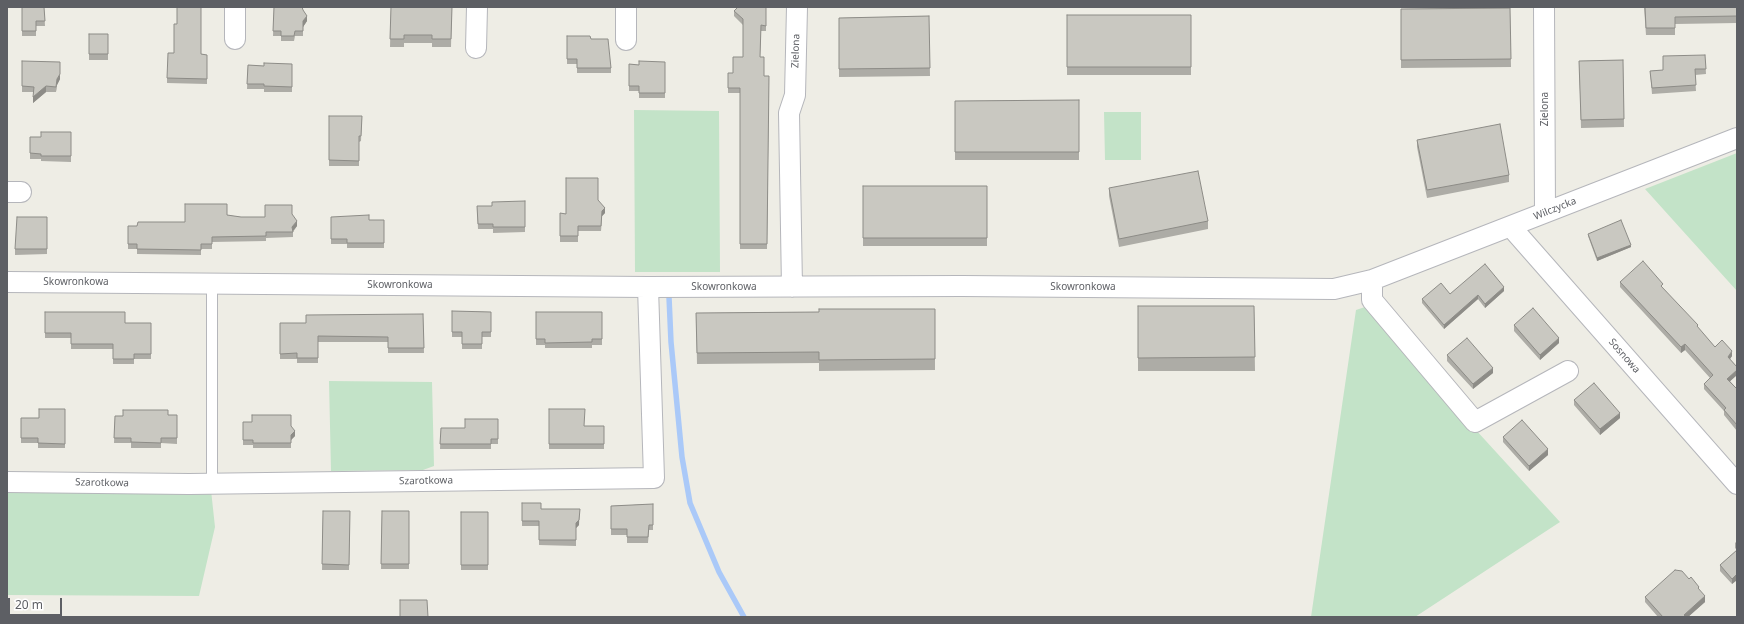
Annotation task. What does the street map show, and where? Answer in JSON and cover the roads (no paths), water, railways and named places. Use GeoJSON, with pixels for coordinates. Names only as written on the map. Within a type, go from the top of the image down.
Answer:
{"type":"FeatureCollection","features":[{"type":"Feature","properties":{"kind":"street"},"geometry":{"type":"LineString","coordinates":[[235,7],[235,39]]}},
{"type":"Feature","properties":{"kind":"street"},"geometry":{"type":"LineString","coordinates":[[476,48],[477,7]]}},
{"type":"Feature","properties":{"kind":"street"},"geometry":{"type":"LineString","coordinates":[[626,7],[626,40]]}},
{"type":"Feature","properties":{"kind":"street","name":"Zielona"},"geometry":{"type":"LineString","coordinates":[[792,286],[789,112],[795,95],[797,7]]}},
{"type":"Feature","properties":{"kind":"street","name":"Zielona"},"geometry":{"type":"LineString","coordinates":[[1544,7],[1546,212]]}},
{"type":"Feature","properties":{"kind":"street","name":"Wilczycka"},"geometry":{"type":"LineString","coordinates":[[1372,280],[1737,138]]}},
{"type":"Feature","properties":{"kind":"street","name":"Sosnowa"},"geometry":{"type":"LineString","coordinates":[[1511,227],[1737,484]]}},
{"type":"Feature","properties":{"kind":"street"},"geometry":{"type":"LineString","coordinates":[[1372,280],[1372,300],[1475,422],[1568,371]]}},
{"type":"Feature","properties":{"kind":"street","name":"Skowronkowa"},"geometry":{"type":"LineString","coordinates":[[7,282],[648,287],[1011,286],[1334,289],[1372,280]]}},
{"type":"Feature","properties":{"kind":"street","name":"Szarotkowa"},"geometry":{"type":"LineString","coordinates":[[7,482],[212,484],[654,478],[648,287]]}},
{"type":"Feature","properties":{"kind":"lane"},"geometry":{"type":"LineString","coordinates":[[212,283],[212,484]]}},
{"type":"Feature","properties":{"kind":"waterway"},"geometry":{"type":"LineString","coordinates":[[669,297],[671,342],[682,457],[690,503],[719,572],[744,617]]}}]}
